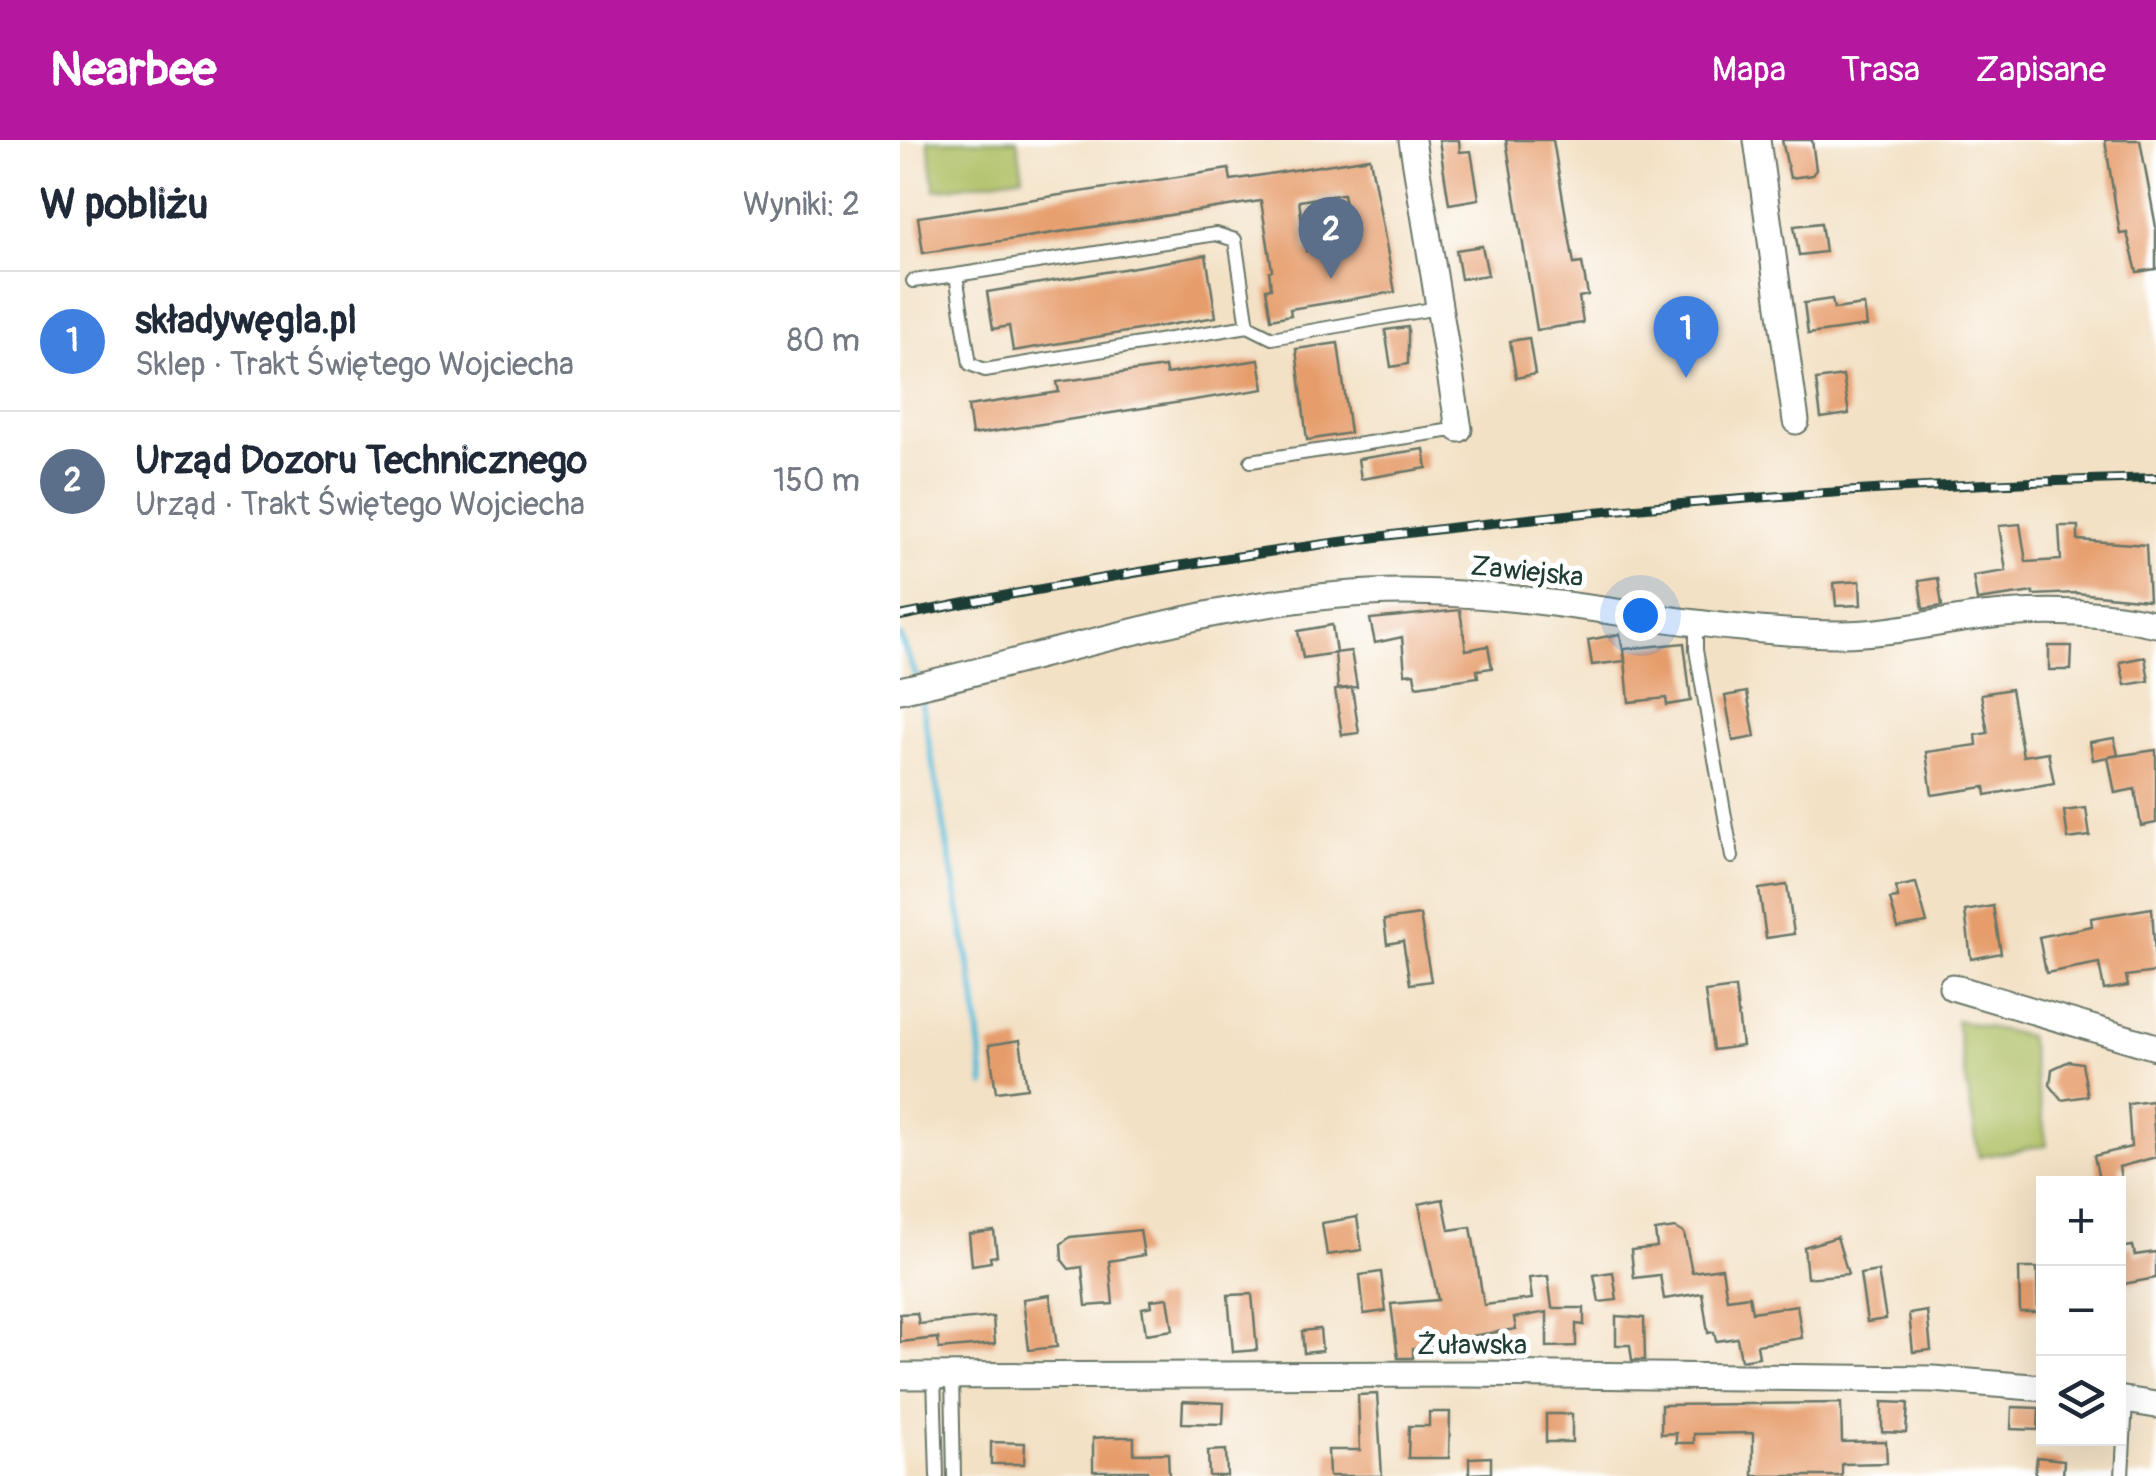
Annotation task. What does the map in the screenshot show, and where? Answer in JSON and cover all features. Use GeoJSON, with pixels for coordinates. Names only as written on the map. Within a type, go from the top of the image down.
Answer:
{"type":"FeatureCollection","features":[{"type":"Feature","properties":{"kind":"street"},"geometry":{"type":"LineString","coordinates":[[1412,140],[1460,429]]}},
{"type":"Feature","properties":{"kind":"street"},"geometry":{"type":"LineString","coordinates":[[1757,140],[1796,421]]}},
{"type":"Feature","properties":{"kind":"street","name":"Zawiejska"},"geometry":{"type":"LineString","coordinates":[[900,690],[1272,601],[1341,594],[1480,597],[1696,623],[1844,634],[1883,633],[1984,616],[2052,614],[2156,624]]}},
{"type":"Feature","properties":{"kind":"street"},"geometry":{"type":"LineString","coordinates":[[1952,987],[2156,1047]]}},
{"type":"Feature","properties":{"kind":"street","name":"Żuławska"},"geometry":{"type":"LineString","coordinates":[[900,1376],[1700,1377],[1933,1380],[2036,1387]]}},
{"type":"Feature","properties":{"kind":"street"},"geometry":{"type":"LineString","coordinates":[[2126,1401],[2156,1406]]}},
{"type":"Feature","properties":{"kind":"lane"},"geometry":{"type":"LineString","coordinates":[[913,281],[1216,234],[1235,240],[1248,326]]}},
{"type":"Feature","properties":{"kind":"lane"},"geometry":{"type":"LineString","coordinates":[[956,275],[970,364],[985,370],[1248,326],[1272,338],[1437,308]]}},
{"type":"Feature","properties":{"kind":"lane"},"geometry":{"type":"LineString","coordinates":[[1251,461],[1460,429]]}},
{"type":"Feature","properties":{"kind":"lane"},"geometry":{"type":"LineString","coordinates":[[1696,623],[1696,650],[1732,856]]}},
{"type":"Feature","properties":{"kind":"lane"},"geometry":{"type":"LineString","coordinates":[[937,1476],[943,1376]]}},
{"type":"Feature","properties":{"kind":"lane"},"geometry":{"type":"LineString","coordinates":[[943,1376],[954,1476]]}},
{"type":"Feature","properties":{"kind":"lane"},"geometry":{"type":"LineString","coordinates":[[2122,1446],[2122,1476]]}},
{"type":"Feature","properties":{"kind":"green space"},"geometry":{"type":"Polygon","coordinates":[[[928,140],[1017,140],[1023,176],[935,190],[928,140]]]}},
{"type":"Feature","properties":{"kind":"green space"},"geometry":{"type":"Polygon","coordinates":[[[1956,1020],[2028,1036],[2047,1145],[1979,1157],[1956,1020]]]}},
{"type":"Feature","properties":{"kind":"building"},"geometry":{"type":"Polygon","coordinates":[[[1439,140],[1459,140],[1460,152],[1471,151],[1479,199],[1449,204],[1439,140]]]}},
{"type":"Feature","properties":{"kind":"building"},"geometry":{"type":"Polygon","coordinates":[[[1506,140],[1553,140],[1574,264],[1582,263],[1588,295],[1579,297],[1583,323],[1537,330],[1506,140]]]}},
{"type":"Feature","properties":{"kind":"building"},"geometry":{"type":"Polygon","coordinates":[[[1782,140],[1812,140],[1816,170],[1812,175],[1790,178],[1782,140]]]}},
{"type":"Feature","properties":{"kind":"building"},"geometry":{"type":"Polygon","coordinates":[[[2105,140],[2140,140],[2156,227],[2156,269],[2137,272],[2127,233],[2120,234],[2105,140]]]}},
{"type":"Feature","properties":{"kind":"building"},"geometry":{"type":"Polygon","coordinates":[[[1370,158],[1395,292],[1290,309],[1291,315],[1271,319],[1266,289],[1271,288],[1272,270],[1261,201],[923,253],[918,217],[1229,169],[1231,180],[1370,158]],[[1343,194],[1299,201],[1306,251],[1351,243],[1343,194]]]}},
{"type":"Feature","properties":{"kind":"building"},"geometry":{"type":"Polygon","coordinates":[[[1821,223],[1825,252],[1799,255],[1794,226],[1821,223]]]}},
{"type":"Feature","properties":{"kind":"building"},"geometry":{"type":"Polygon","coordinates":[[[1482,246],[1488,275],[1461,279],[1456,250],[1482,246]]]}},
{"type":"Feature","properties":{"kind":"building"},"geometry":{"type":"Polygon","coordinates":[[[1206,255],[1216,317],[1013,351],[1009,326],[993,329],[987,292],[1206,255]]]}},
{"type":"Feature","properties":{"kind":"building"},"geometry":{"type":"Polygon","coordinates":[[[1832,299],[1834,309],[1864,305],[1867,326],[1808,334],[1804,303],[1832,299]]]}},
{"type":"Feature","properties":{"kind":"building"},"geometry":{"type":"Polygon","coordinates":[[[1408,327],[1408,364],[1391,367],[1385,330],[1408,327]]]}},
{"type":"Feature","properties":{"kind":"building"},"geometry":{"type":"Polygon","coordinates":[[[1529,338],[1535,374],[1516,378],[1510,341],[1529,338]]]}},
{"type":"Feature","properties":{"kind":"building"},"geometry":{"type":"Polygon","coordinates":[[[1338,343],[1350,433],[1307,440],[1296,349],[1338,343]]]}},
{"type":"Feature","properties":{"kind":"building"},"geometry":{"type":"Polygon","coordinates":[[[1259,360],[1264,389],[972,435],[968,406],[1059,392],[1057,382],[1165,367],[1166,374],[1259,360]]]}},
{"type":"Feature","properties":{"kind":"building"},"geometry":{"type":"Polygon","coordinates":[[[1843,376],[1849,414],[1821,418],[1816,380],[1843,376]]]}},
{"type":"Feature","properties":{"kind":"building"},"geometry":{"type":"Polygon","coordinates":[[[1424,449],[1427,468],[1361,479],[1358,459],[1424,449]]]}},
{"type":"Feature","properties":{"kind":"building"},"geometry":{"type":"Polygon","coordinates":[[[2020,524],[2026,562],[2061,560],[2059,526],[2078,526],[2078,540],[2146,545],[2149,600],[2033,592],[1977,600],[1973,576],[2006,571],[1999,526],[2020,524]]]}},
{"type":"Feature","properties":{"kind":"building"},"geometry":{"type":"Polygon","coordinates":[[[1938,578],[1942,606],[1923,609],[1919,581],[1938,578]]]}},
{"type":"Feature","properties":{"kind":"building"},"geometry":{"type":"Polygon","coordinates":[[[1860,581],[1861,605],[1836,606],[1834,583],[1860,581]]]}},
{"type":"Feature","properties":{"kind":"building"},"geometry":{"type":"Polygon","coordinates":[[[1460,610],[1466,650],[1488,646],[1492,668],[1477,670],[1478,677],[1416,686],[1414,673],[1405,674],[1402,637],[1375,643],[1370,619],[1460,610]]]}},
{"type":"Feature","properties":{"kind":"building"},"geometry":{"type":"Polygon","coordinates":[[[1332,625],[1336,653],[1303,658],[1298,631],[1332,625]]]}},
{"type":"Feature","properties":{"kind":"building"},"geometry":{"type":"Polygon","coordinates":[[[1620,634],[1625,661],[1592,665],[1588,640],[1620,634]]]}},
{"type":"Feature","properties":{"kind":"building"},"geometry":{"type":"Polygon","coordinates":[[[1684,643],[1691,701],[1667,705],[1666,698],[1629,702],[1624,649],[1684,643]]]}},
{"type":"Feature","properties":{"kind":"building"},"geometry":{"type":"Polygon","coordinates":[[[2049,646],[2072,646],[2071,670],[2049,670],[2049,646]]]}},
{"type":"Feature","properties":{"kind":"building"},"geometry":{"type":"Polygon","coordinates":[[[1351,651],[1357,687],[1338,689],[1335,653],[1351,651]]]}},
{"type":"Feature","properties":{"kind":"building"},"geometry":{"type":"Polygon","coordinates":[[[2145,657],[2149,681],[2125,685],[2120,662],[2145,657]]]}},
{"type":"Feature","properties":{"kind":"building"},"geometry":{"type":"Polygon","coordinates":[[[1352,688],[1359,733],[1342,735],[1335,690],[1352,688]]]}},
{"type":"Feature","properties":{"kind":"building"},"geometry":{"type":"Polygon","coordinates":[[[2011,689],[2023,756],[2048,752],[2054,783],[1986,795],[1985,787],[1932,795],[1926,752],[1977,745],[1976,735],[1988,733],[1981,694],[2011,689]]]}},
{"type":"Feature","properties":{"kind":"building"},"geometry":{"type":"Polygon","coordinates":[[[1747,692],[1755,737],[1733,741],[1725,696],[1747,692]]]}},
{"type":"Feature","properties":{"kind":"building"},"geometry":{"type":"Polygon","coordinates":[[[2114,738],[2118,755],[2093,760],[2090,742],[2114,738]]]}},
{"type":"Feature","properties":{"kind":"building"},"geometry":{"type":"Polygon","coordinates":[[[2156,750],[2156,823],[2141,826],[2135,789],[2115,793],[2108,757],[2156,750]]]}},
{"type":"Feature","properties":{"kind":"building"},"geometry":{"type":"Polygon","coordinates":[[[2086,808],[2090,836],[2068,839],[2064,811],[2086,808]]]}},
{"type":"Feature","properties":{"kind":"building"},"geometry":{"type":"Polygon","coordinates":[[[1916,883],[1927,923],[1898,928],[1890,899],[1898,898],[1896,887],[1916,883]]]}},
{"type":"Feature","properties":{"kind":"building"},"geometry":{"type":"Polygon","coordinates":[[[1787,885],[1794,934],[1766,938],[1759,889],[1787,885]]]}},
{"type":"Feature","properties":{"kind":"building"},"geometry":{"type":"Polygon","coordinates":[[[1993,906],[2001,953],[1971,959],[1965,911],[1993,906]]]}},
{"type":"Feature","properties":{"kind":"building"},"geometry":{"type":"Polygon","coordinates":[[[2152,908],[2156,972],[2126,976],[2128,986],[2104,990],[2099,963],[2046,973],[2039,937],[2092,926],[2091,918],[2152,908]]]}},
{"type":"Feature","properties":{"kind":"building"},"geometry":{"type":"Polygon","coordinates":[[[1420,915],[1431,981],[1410,984],[1403,941],[1387,944],[1384,920],[1420,915]]]}},
{"type":"Feature","properties":{"kind":"building"},"geometry":{"type":"Polygon","coordinates":[[[1735,988],[1742,1046],[1713,1050],[1705,992],[1735,988]]]}},
{"type":"Feature","properties":{"kind":"building"},"geometry":{"type":"Polygon","coordinates":[[[1020,1040],[1027,1088],[996,1092],[989,1045],[1020,1040]]]}},
{"type":"Feature","properties":{"kind":"building"},"geometry":{"type":"Polygon","coordinates":[[[2069,1061],[2082,1063],[2088,1096],[2062,1100],[2050,1085],[2052,1069],[2069,1061]]]}},
{"type":"Feature","properties":{"kind":"building"},"geometry":{"type":"Polygon","coordinates":[[[2152,1101],[2156,1157],[2119,1167],[2121,1176],[2098,1176],[2094,1156],[2131,1147],[2128,1104],[2152,1101]]]}},
{"type":"Feature","properties":{"kind":"building"},"geometry":{"type":"Polygon","coordinates":[[[1443,1199],[1449,1230],[1471,1227],[1484,1305],[1532,1299],[1529,1278],[1548,1276],[1552,1308],[1584,1308],[1584,1325],[1576,1324],[1576,1346],[1547,1347],[1547,1312],[1514,1318],[1516,1329],[1413,1349],[1413,1358],[1398,1358],[1391,1304],[1438,1300],[1419,1204],[1443,1199]]]}},
{"type":"Feature","properties":{"kind":"building"},"geometry":{"type":"Polygon","coordinates":[[[1357,1217],[1362,1250],[1327,1255],[1322,1223],[1357,1217]]]}},
{"type":"Feature","properties":{"kind":"building"},"geometry":{"type":"Polygon","coordinates":[[[1675,1228],[1684,1233],[1692,1272],[1722,1268],[1727,1299],[1749,1296],[1752,1312],[1797,1305],[1802,1338],[1757,1345],[1759,1357],[1741,1360],[1737,1338],[1716,1341],[1714,1332],[1708,1333],[1702,1293],[1664,1299],[1660,1275],[1634,1278],[1631,1250],[1657,1247],[1655,1231],[1675,1228]]]}},
{"type":"Feature","properties":{"kind":"building"},"geometry":{"type":"Polygon","coordinates":[[[1140,1230],[1144,1255],[1109,1261],[1113,1304],[1086,1306],[1082,1267],[1069,1269],[1062,1260],[1061,1244],[1070,1237],[1140,1230]]]}},
{"type":"Feature","properties":{"kind":"building"},"geometry":{"type":"Polygon","coordinates":[[[994,1231],[997,1256],[990,1257],[991,1262],[972,1265],[969,1234],[994,1231]]]}},
{"type":"Feature","properties":{"kind":"building"},"geometry":{"type":"Polygon","coordinates":[[[1837,1237],[1848,1274],[1807,1278],[1804,1247],[1837,1237]]]}},
{"type":"Feature","properties":{"kind":"building"},"geometry":{"type":"Polygon","coordinates":[[[2133,1246],[2135,1255],[2156,1252],[2156,1278],[2126,1284],[2126,1247],[2133,1246]]]}},
{"type":"Feature","properties":{"kind":"building"},"geometry":{"type":"Polygon","coordinates":[[[2019,1268],[2036,1268],[2036,1312],[2020,1312],[2019,1268]]]}},
{"type":"Feature","properties":{"kind":"building"},"geometry":{"type":"Polygon","coordinates":[[[1878,1271],[1886,1319],[1867,1322],[1860,1274],[1878,1271]]]}},
{"type":"Feature","properties":{"kind":"building"},"geometry":{"type":"Polygon","coordinates":[[[1381,1272],[1386,1311],[1364,1314],[1360,1275],[1381,1272]]]}},
{"type":"Feature","properties":{"kind":"building"},"geometry":{"type":"Polygon","coordinates":[[[1613,1272],[1617,1300],[1599,1302],[1594,1275],[1613,1272]]]}},
{"type":"Feature","properties":{"kind":"building"},"geometry":{"type":"Polygon","coordinates":[[[1252,1294],[1257,1350],[1233,1352],[1228,1295],[1252,1294]]]}},
{"type":"Feature","properties":{"kind":"building"},"geometry":{"type":"Polygon","coordinates":[[[1050,1295],[1057,1347],[1029,1350],[1023,1299],[1050,1295]]]}},
{"type":"Feature","properties":{"kind":"building"},"geometry":{"type":"Polygon","coordinates":[[[1168,1298],[1173,1330],[1146,1334],[1142,1308],[1152,1306],[1151,1300],[1168,1298]]]}},
{"type":"Feature","properties":{"kind":"building"},"geometry":{"type":"Polygon","coordinates":[[[1927,1311],[1931,1350],[1913,1352],[1909,1314],[1927,1311]]]}},
{"type":"Feature","properties":{"kind":"building"},"geometry":{"type":"Polygon","coordinates":[[[917,1313],[919,1324],[993,1317],[995,1344],[939,1349],[938,1338],[900,1342],[900,1314],[917,1313]]]}},
{"type":"Feature","properties":{"kind":"building"},"geometry":{"type":"Polygon","coordinates":[[[1616,1316],[1644,1318],[1645,1360],[1632,1360],[1630,1345],[1616,1345],[1616,1316]]]}},
{"type":"Feature","properties":{"kind":"building"},"geometry":{"type":"Polygon","coordinates":[[[1320,1329],[1322,1351],[1304,1353],[1302,1331],[1320,1329]]]}},
{"type":"Feature","properties":{"kind":"building"},"geometry":{"type":"Polygon","coordinates":[[[1377,1394],[1382,1476],[1329,1476],[1328,1450],[1360,1450],[1358,1395],[1377,1394]]]}},
{"type":"Feature","properties":{"kind":"building"},"geometry":{"type":"Polygon","coordinates":[[[1183,1401],[1224,1403],[1223,1424],[1182,1423],[1183,1401]]]}},
{"type":"Feature","properties":{"kind":"building"},"geometry":{"type":"Polygon","coordinates":[[[1882,1402],[1908,1403],[1906,1433],[1882,1432],[1882,1402]]]}},
{"type":"Feature","properties":{"kind":"building"},"geometry":{"type":"Polygon","coordinates":[[[1841,1403],[1842,1442],[1886,1441],[1887,1463],[1842,1464],[1842,1476],[1753,1476],[1753,1433],[1694,1434],[1694,1443],[1676,1443],[1676,1433],[1661,1434],[1661,1405],[1841,1403]]]}},
{"type":"Feature","properties":{"kind":"building"},"geometry":{"type":"Polygon","coordinates":[[[2012,1407],[2036,1408],[2036,1430],[2011,1429],[2012,1407]]]}},
{"type":"Feature","properties":{"kind":"building"},"geometry":{"type":"Polygon","coordinates":[[[1429,1412],[1450,1412],[1449,1458],[1408,1458],[1409,1426],[1429,1426],[1429,1412]]]}},
{"type":"Feature","properties":{"kind":"building"},"geometry":{"type":"Polygon","coordinates":[[[1546,1414],[1572,1414],[1572,1442],[1546,1442],[1546,1414]]]}},
{"type":"Feature","properties":{"kind":"building"},"geometry":{"type":"Polygon","coordinates":[[[1134,1437],[1134,1454],[1168,1453],[1169,1476],[1148,1476],[1147,1471],[1093,1471],[1093,1438],[1134,1437]]]}},
{"type":"Feature","properties":{"kind":"building"},"geometry":{"type":"Polygon","coordinates":[[[991,1442],[1025,1443],[1024,1464],[991,1464],[991,1442]]]}},
{"type":"Feature","properties":{"kind":"building"},"geometry":{"type":"Polygon","coordinates":[[[1226,1450],[1227,1476],[1209,1476],[1208,1451],[1226,1450]]]}},
{"type":"Feature","properties":{"kind":"building"},"geometry":{"type":"Polygon","coordinates":[[[1491,1457],[1491,1473],[1469,1474],[1469,1458],[1491,1457]]]}},
{"type":"Feature","properties":{"kind":"building"},"geometry":{"type":"Polygon","coordinates":[[[2037,1457],[2064,1460],[2063,1476],[2035,1476],[2037,1457]]]}},
{"type":"Feature","properties":{"kind":"waterway"},"geometry":{"type":"LineString","coordinates":[[900,636],[917,679]]}},
{"type":"Feature","properties":{"kind":"waterway"},"geometry":{"type":"LineString","coordinates":[[921,699],[975,996],[984,1085]]}},
{"type":"Feature","properties":{"kind":"railway"},"geometry":{"type":"LineString","coordinates":[[900,616],[1212,560],[1525,519],[1840,492],[2156,478]]}},
{"type":"Feature","properties":{"kind":"place","name":"Urząd Dozoru Technicznego"},"geometry":{"type":"Point","coordinates":[1331,279]}},
{"type":"Feature","properties":{"kind":"place","name":"składywęgla.pl"},"geometry":{"type":"Point","coordinates":[1686,378]}}]}
